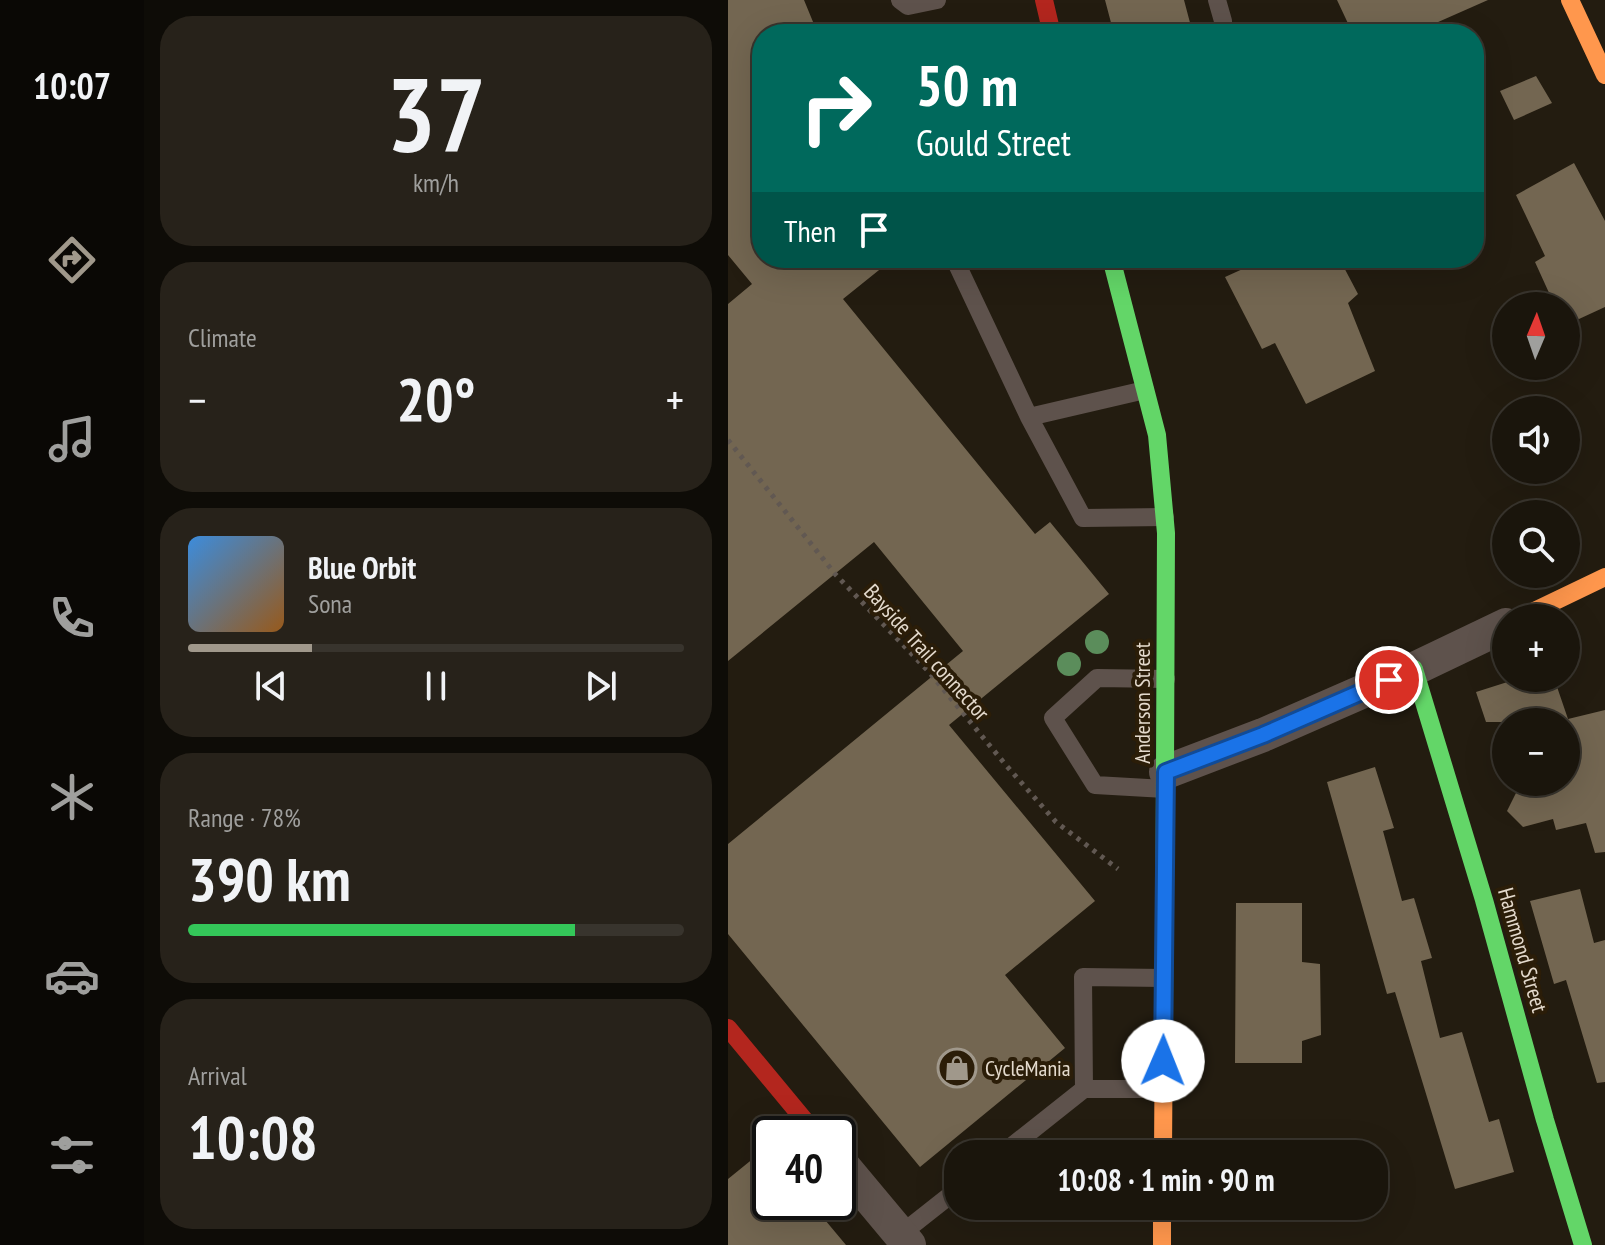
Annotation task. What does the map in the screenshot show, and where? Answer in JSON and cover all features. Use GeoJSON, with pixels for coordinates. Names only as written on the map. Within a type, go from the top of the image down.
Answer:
{"type":"FeatureCollection","features":[{"type":"Feature","properties":{"kind":"street"},"geometry":{"type":"LineString","coordinates":[[1044,0],[1050,24]]}},
{"type":"Feature","properties":{"kind":"street"},"geometry":{"type":"LineString","coordinates":[[1570,0],[1605,75]]}},
{"type":"Feature","properties":{"kind":"street","name":"Anderson Street"},"geometry":{"type":"LineString","coordinates":[[1114,268],[1157,435],[1165,517],[1163,1140]]}},
{"type":"Feature","properties":{"kind":"street"},"geometry":{"type":"LineString","coordinates":[[1549,604],[1605,577]]}},
{"type":"Feature","properties":{"kind":"street"},"geometry":{"type":"LineString","coordinates":[[1166,780],[1492,632]]}},
{"type":"Feature","properties":{"kind":"street","name":"Hammond Street"},"geometry":{"type":"LineString","coordinates":[[1414,669],[1583,1245]]}},
{"type":"Feature","properties":{"kind":"street"},"geometry":{"type":"LineString","coordinates":[[728,1028],[744,1060],[798,1116]]}},
{"type":"Feature","properties":{"kind":"street"},"geometry":{"type":"LineString","coordinates":[[856,1181],[905,1240]]}},
{"type":"Feature","properties":{"kind":"street"},"geometry":{"type":"LineString","coordinates":[[1162,1220],[1162,1245]]}},
{"type":"Feature","properties":{"kind":"lane"},"geometry":{"type":"LineString","coordinates":[[900,0],[908,6],[937,0]]}},
{"type":"Feature","properties":{"kind":"lane"},"geometry":{"type":"LineString","coordinates":[[1217,0],[1223,24]]}},
{"type":"Feature","properties":{"kind":"lane"},"geometry":{"type":"LineString","coordinates":[[959,268],[1029,417],[1083,518],[1165,517]]}},
{"type":"Feature","properties":{"kind":"lane"},"geometry":{"type":"LineString","coordinates":[[1029,417],[1145,390]]}},
{"type":"Feature","properties":{"kind":"lane"},"geometry":{"type":"LineString","coordinates":[[1166,679],[1097,678],[1053,718],[1095,785],[1166,780]]}},
{"type":"Feature","properties":{"kind":"lane"},"geometry":{"type":"LineString","coordinates":[[1084,1089],[1083,977],[1164,978]]}},
{"type":"Feature","properties":{"kind":"lane"},"geometry":{"type":"LineString","coordinates":[[1020,1140],[1084,1089],[1163,1089]]}},
{"type":"Feature","properties":{"kind":"lane"},"geometry":{"type":"LineString","coordinates":[[905,1240],[944,1202]]}},
{"type":"Feature","properties":{"kind":"path","name":"Bayside Trail connector"},"geometry":{"type":"LineString","coordinates":[[728,440],[836,575],[929,672],[1056,822],[1118,869]]}},
{"type":"Feature","properties":{"kind":"building"},"geometry":{"type":"Polygon","coordinates":[[[728,0],[804,0],[814,24],[752,24],[752,268],[882,268],[843,299],[1035,534],[1050,522],[1109,594],[949,725],[1095,901],[1005,975],[1065,1048],[953,1140],[944,1140],[944,1147],[920,1167],[728,934],[728,844],[963,651],[874,542],[728,661],[728,304],[752,284],[728,255],[728,0]]]}},
{"type":"Feature","properties":{"kind":"building"},"geometry":{"type":"Polygon","coordinates":[[[1105,0],[1184,0],[1190,24],[1111,24],[1105,0]]]}},
{"type":"Feature","properties":{"kind":"building"},"geometry":{"type":"Polygon","coordinates":[[[1337,0],[1488,0],[1434,24],[1348,24],[1337,0]]]}},
{"type":"Feature","properties":{"kind":"building"},"geometry":{"type":"Polygon","coordinates":[[[1536,76],[1552,103],[1514,120],[1500,91],[1536,76]]]}},
{"type":"Feature","properties":{"kind":"building"},"geometry":{"type":"Polygon","coordinates":[[[1574,163],[1605,221],[1605,307],[1580,319],[1580,292],[1549,292],[1535,262],[1545,256],[1516,195],[1574,163]]]}},
{"type":"Feature","properties":{"kind":"building"},"geometry":{"type":"Polygon","coordinates":[[[1245,268],[1344,268],[1358,294],[1348,303],[1375,371],[1306,404],[1275,343],[1262,349],[1225,277],[1245,268]]]}},
{"type":"Feature","properties":{"kind":"building"},"geometry":{"type":"Polygon","coordinates":[[[1492,687],[1492,692],[1559,692],[1564,708],[1492,708],[1492,722],[1486,722],[1476,692],[1492,687]]]}},
{"type":"Feature","properties":{"kind":"building"},"geometry":{"type":"Polygon","coordinates":[[[1605,710],[1605,852],[1595,853],[1586,823],[1556,830],[1553,819],[1523,827],[1507,811],[1514,796],[1580,796],[1580,716],[1605,710]]]}},
{"type":"Feature","properties":{"kind":"building"},"geometry":{"type":"Polygon","coordinates":[[[1375,767],[1394,828],[1383,831],[1402,901],[1414,898],[1432,958],[1421,961],[1440,1038],[1462,1032],[1489,1122],[1499,1119],[1514,1172],[1455,1189],[1395,992],[1387,994],[1327,782],[1375,767]]]}},
{"type":"Feature","properties":{"kind":"building"},"geometry":{"type":"Polygon","coordinates":[[[1580,889],[1594,943],[1605,940],[1605,1082],[1597,1083],[1566,980],[1554,984],[1530,901],[1580,889]]]}},
{"type":"Feature","properties":{"kind":"building"},"geometry":{"type":"Polygon","coordinates":[[[1236,903],[1302,903],[1302,962],[1320,964],[1321,1035],[1302,1041],[1302,1063],[1235,1063],[1236,903]]]}},
{"type":"Feature","properties":{"kind":"building"},"geometry":{"type":"Polygon","coordinates":[[[752,1160],[752,1220],[825,1220],[846,1245],[728,1245],[728,1179],[752,1160]]]}},
{"type":"Feature","properties":{"kind":"traffic: fast"},"geometry":{"type":"LineString","coordinates":[[1114,268],[1157,435],[1166,533],[1164,1006]]}},
{"type":"Feature","properties":{"kind":"traffic: fast"},"geometry":{"type":"LineString","coordinates":[[1414,669],[1583,1245]]}},
{"type":"Feature","properties":{"kind":"traffic: slow"},"geometry":{"type":"LineString","coordinates":[[1570,0],[1605,75]]}},
{"type":"Feature","properties":{"kind":"traffic: slow"},"geometry":{"type":"LineString","coordinates":[[1549,604],[1605,577]]}},
{"type":"Feature","properties":{"kind":"traffic: slow"},"geometry":{"type":"LineString","coordinates":[[1163,1140],[1164,1006]]}},
{"type":"Feature","properties":{"kind":"traffic: slow"},"geometry":{"type":"LineString","coordinates":[[1162,1220],[1162,1245]]}},
{"type":"Feature","properties":{"kind":"traffic: jam"},"geometry":{"type":"LineString","coordinates":[[1044,0],[1050,24]]}},
{"type":"Feature","properties":{"kind":"traffic: jam"},"geometry":{"type":"LineString","coordinates":[[728,1028],[801,1116]]}},
{"type":"Feature","properties":{"kind":"place","name":"CycleMania"},"geometry":{"type":"Point","coordinates":[957,1068]}},
{"type":"Feature","properties":{"kind":"route"},"geometry":{"type":"LineString","coordinates":[[1163,1061],[1166,772],[1263,735],[1389,680]]}}]}
